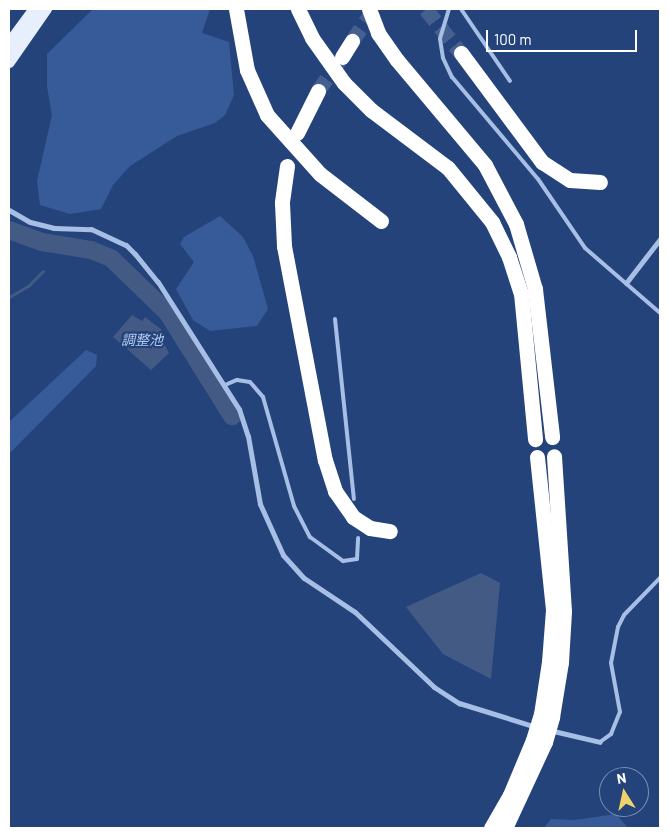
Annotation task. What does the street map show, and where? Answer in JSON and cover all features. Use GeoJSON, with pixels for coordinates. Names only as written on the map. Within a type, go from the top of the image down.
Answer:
{"type":"FeatureCollection","features":[{"type":"Feature","properties":{"kind":"highway"},"geometry":{"type":"LineString","coordinates":[[236,9],[247,70],[267,115],[320,174],[381,221]]}},
{"type":"Feature","properties":{"kind":"highway"},"geometry":{"type":"LineString","coordinates":[[298,9],[321,52],[344,83],[371,110],[448,168],[492,222],[509,257],[521,293],[535,438]]}},
{"type":"Feature","properties":{"kind":"highway"},"geometry":{"type":"LineString","coordinates":[[369,9],[387,47],[472,147],[497,185],[516,224],[535,289],[552,437]]}},
{"type":"Feature","properties":{"kind":"highway"},"geometry":{"type":"LineString","coordinates":[[375,9],[387,47]]}},
{"type":"Feature","properties":{"kind":"highway"},"geometry":{"type":"LineString","coordinates":[[342,57],[352,41]]}},
{"type":"Feature","properties":{"kind":"highway"},"geometry":{"type":"LineString","coordinates":[[461,53],[542,162],[570,180],[600,182]]}},
{"type":"Feature","properties":{"kind":"highway"},"geometry":{"type":"LineString","coordinates":[[297,133],[318,91]]}},
{"type":"Feature","properties":{"kind":"highway"},"geometry":{"type":"LineString","coordinates":[[287,166],[282,203],[284,246],[325,460],[335,491],[353,517],[370,528],[390,531]]}},
{"type":"Feature","properties":{"kind":"highway"},"geometry":{"type":"LineString","coordinates":[[505,828],[539,741],[561,662],[564,611],[554,456]]}},
{"type":"Feature","properties":{"kind":"highway"},"geometry":{"type":"LineString","coordinates":[[537,457],[553,610],[546,716]]}},
{"type":"Feature","properties":{"kind":"highway"},"geometry":{"type":"LineString","coordinates":[[491,828],[539,741]]}},
{"type":"Feature","properties":{"kind":"main road"},"geometry":{"type":"LineString","coordinates":[[9,44],[35,9]]}},
{"type":"Feature","properties":{"kind":"main road"},"geometry":{"type":"LineString","coordinates":[[9,62],[46,9]]}},
{"type":"Feature","properties":{"kind":"street"},"geometry":{"type":"LineString","coordinates":[[9,210],[30,222],[54,228],[92,229],[126,245],[158,282],[225,385],[238,409],[248,436],[260,504],[269,528],[283,555],[304,578],[355,612],[434,686],[459,703],[492,716],[600,742]]}},
{"type":"Feature","properties":{"kind":"street"},"geometry":{"type":"LineString","coordinates":[[626,283],[660,239]]}},
{"type":"Feature","properties":{"kind":"lane"},"geometry":{"type":"LineString","coordinates":[[449,9],[440,39],[443,58],[452,77],[538,179],[585,248],[660,313]]}},
{"type":"Feature","properties":{"kind":"lane"},"geometry":{"type":"LineString","coordinates":[[461,9],[510,81]]}},
{"type":"Feature","properties":{"kind":"lane"},"geometry":{"type":"LineString","coordinates":[[335,319],[354,499]]}},
{"type":"Feature","properties":{"kind":"lane"},"geometry":{"type":"LineString","coordinates":[[225,385],[244,380],[256,386],[263,397],[294,506],[310,537],[343,561],[357,559],[358,538]]}},
{"type":"Feature","properties":{"kind":"lane"},"geometry":{"type":"LineString","coordinates":[[600,742],[611,734],[620,712],[611,663],[618,627],[628,610],[660,578]]}},
{"type":"Feature","properties":{"kind":"shaded area"},"geometry":{"type":"Polygon","coordinates":[[[93,9],[210,9],[202,33],[229,42],[234,95],[225,115],[215,123],[177,136],[130,166],[113,185],[101,209],[70,214],[40,205],[37,181],[52,115],[47,87],[47,54],[93,9]]]}},
{"type":"Feature","properties":{"kind":"shaded area"},"geometry":{"type":"Polygon","coordinates":[[[220,216],[243,237],[253,256],[268,309],[257,326],[210,331],[193,320],[176,289],[194,262],[180,244],[184,237],[220,216]]]}},
{"type":"Feature","properties":{"kind":"shaded area"},"geometry":{"type":"Polygon","coordinates":[[[86,350],[97,355],[96,366],[9,454],[9,422],[86,350]]]}},
{"type":"Feature","properties":{"kind":"shaded area"},"geometry":{"type":"Polygon","coordinates":[[[599,816],[619,817],[628,828],[544,828],[551,819],[575,820],[599,816]]]}},
{"type":"Feature","properties":{"kind":"water","name":"調整池"},"geometry":{"type":"Polygon","coordinates":[[[132,315],[142,321],[145,317],[162,330],[158,333],[169,353],[151,370],[113,337],[132,315]]]}},
{"type":"Feature","properties":{"kind":"water"},"geometry":{"type":"Polygon","coordinates":[[[481,573],[500,583],[491,679],[443,654],[406,607],[481,573]]]}},
{"type":"Feature","properties":{"kind":"waterway"},"geometry":{"type":"LineString","coordinates":[[9,230],[42,242],[91,250],[111,258],[167,312],[232,416]]}},
{"type":"Feature","properties":{"kind":"waterway"},"geometry":{"type":"LineString","coordinates":[[9,297],[28,286],[43,271]]}},
{"type":"Feature","properties":{"kind":"tunnel"},"geometry":{"type":"LineString","coordinates":[[352,41],[374,9]]}},
{"type":"Feature","properties":{"kind":"tunnel"},"geometry":{"type":"LineString","coordinates":[[426,9],[461,53]]}},
{"type":"Feature","properties":{"kind":"tunnel"},"geometry":{"type":"LineString","coordinates":[[318,91],[341,58]]}}]}
